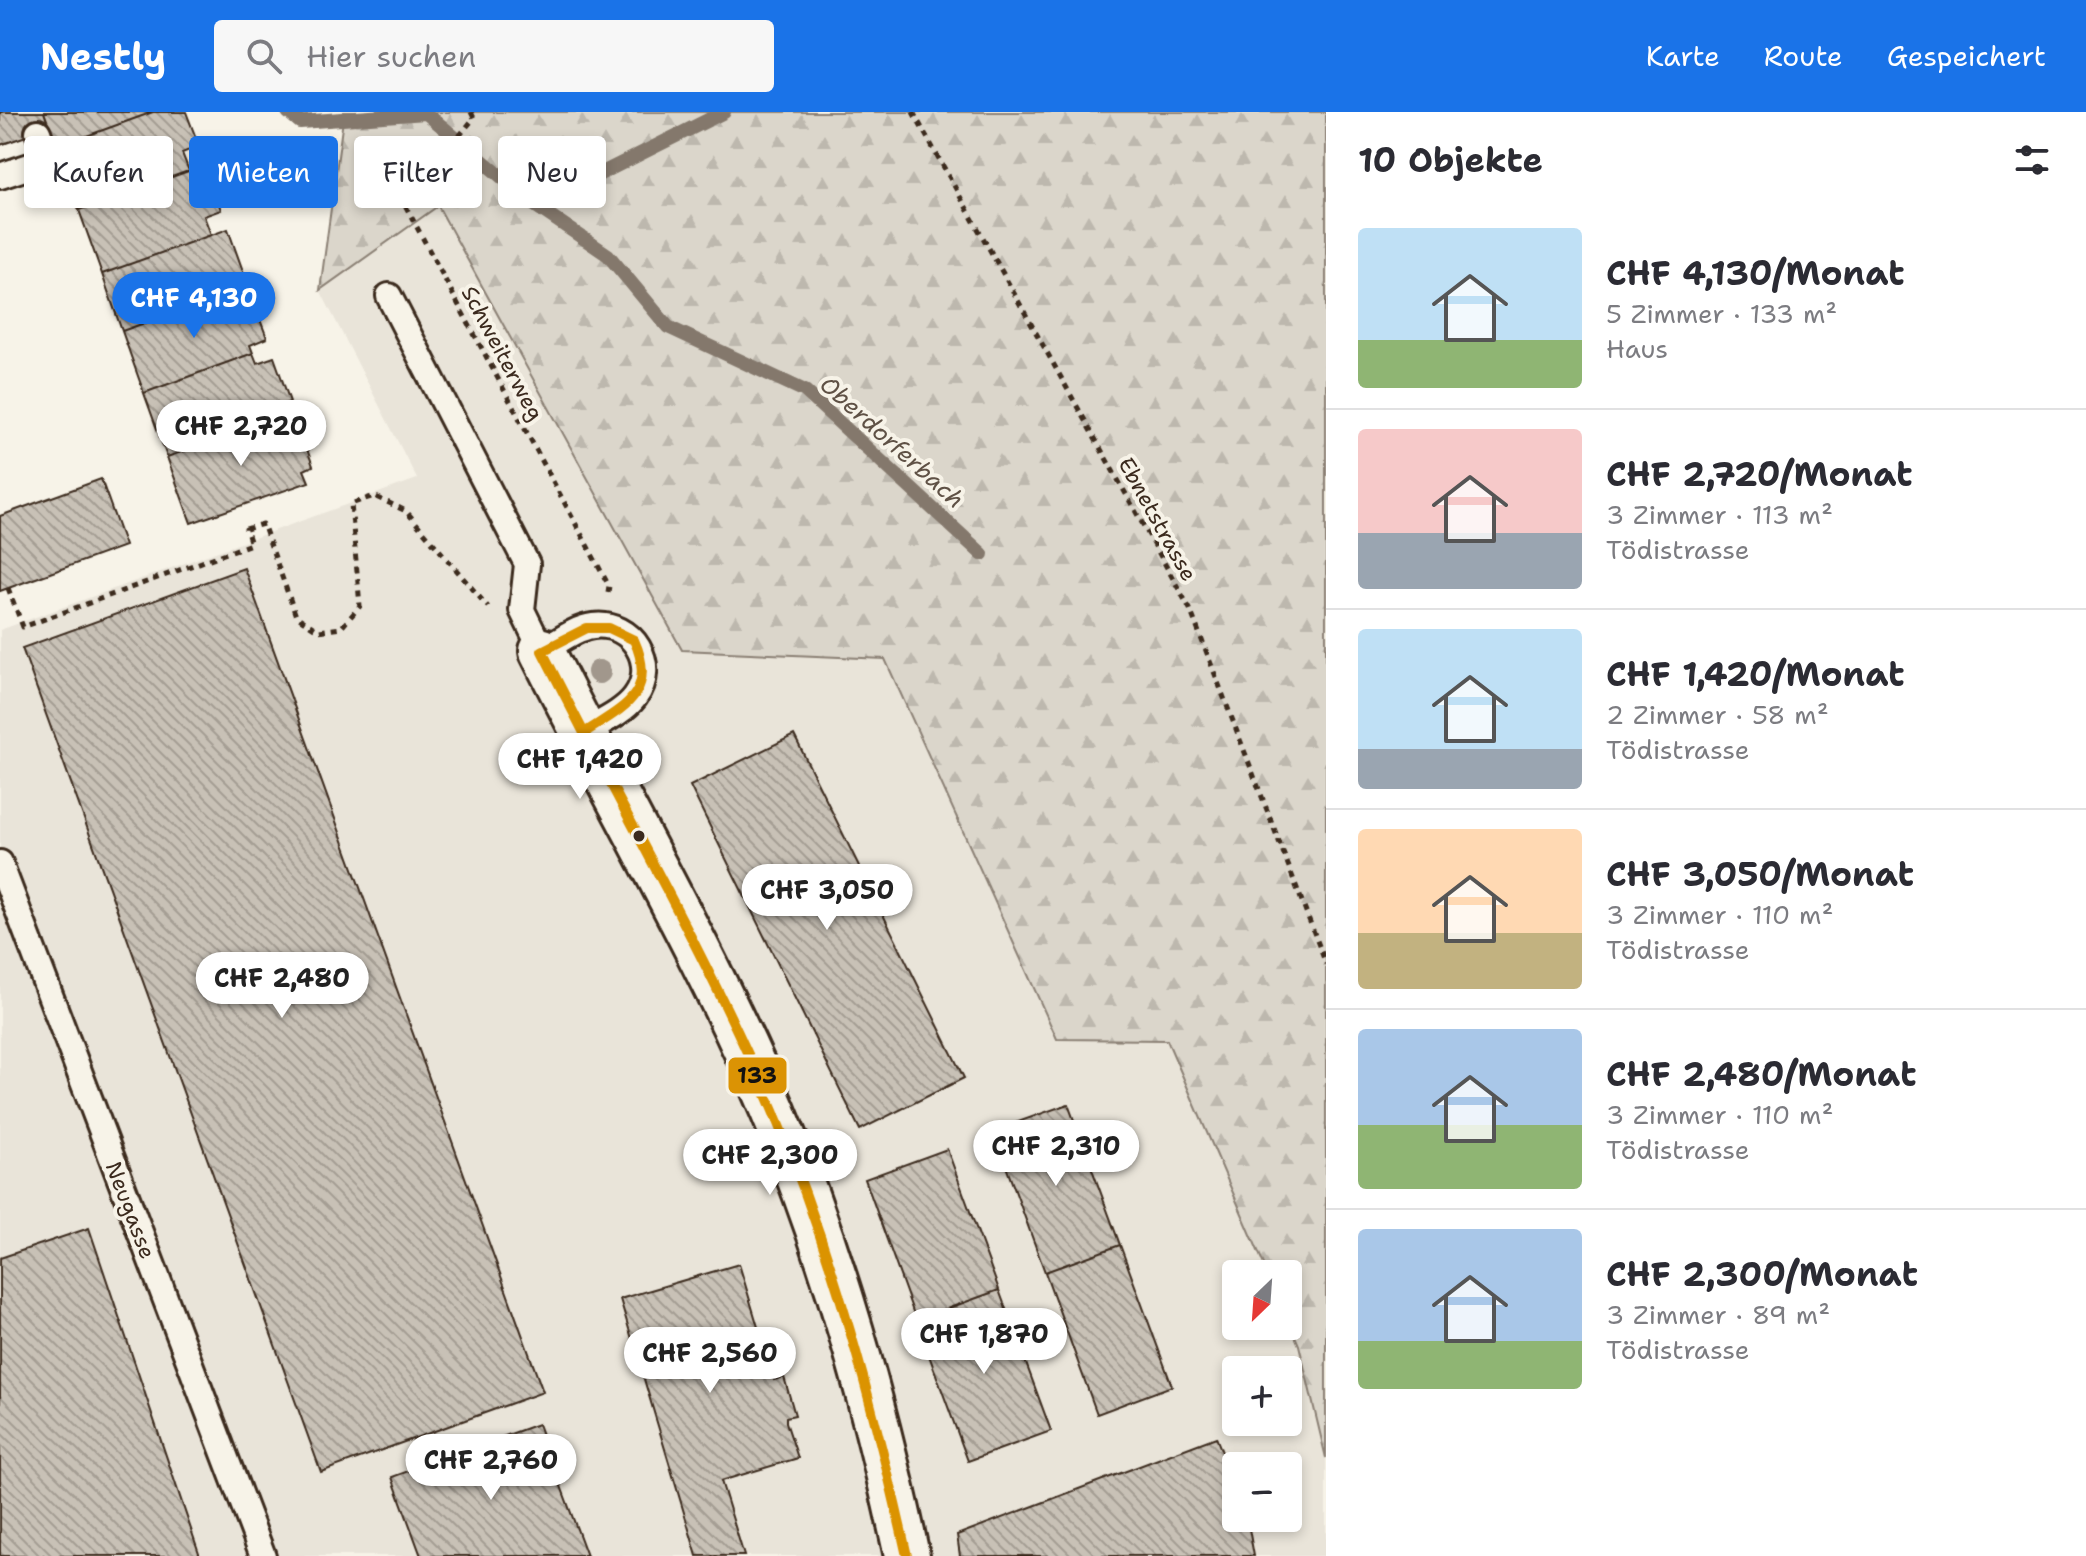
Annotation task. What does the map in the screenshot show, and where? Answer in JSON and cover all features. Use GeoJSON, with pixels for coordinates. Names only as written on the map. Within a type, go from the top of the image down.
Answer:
{"type":"FeatureCollection","features":[{"type":"Feature","properties":{"kind":"street"},"geometry":{"type":"LineString","coordinates":[[542,651],[731,1017],[808,1200],[862,1362],[907,1556]]}},
{"type":"Feature","properties":{"kind":"lane"},"geometry":{"type":"LineString","coordinates":[[0,176],[48,160],[38,132]]}},
{"type":"Feature","properties":{"kind":"lane"},"geometry":{"type":"LineString","coordinates":[[389,296],[527,564],[522,610],[542,651],[588,627],[604,625],[634,640],[645,670],[642,687],[632,701],[583,733]]}},
{"type":"Feature","properties":{"kind":"lane","name":"Neugasse"},"geometry":{"type":"LineString","coordinates":[[0,863],[263,1556]]}},
{"type":"Feature","properties":{"kind":"path","name":"Schweiterweg"},"geometry":{"type":"LineString","coordinates":[[471,112],[474,118],[404,203],[609,586],[604,625]]}},
{"type":"Feature","properties":{"kind":"path","name":"Ebnetstrasse"},"geometry":{"type":"LineString","coordinates":[[913,112],[1190,609],[1326,964]]}},
{"type":"Feature","properties":{"kind":"path"},"geometry":{"type":"LineString","coordinates":[[8,588],[23,627],[251,544],[246,529],[263,524],[296,616],[319,631],[341,628],[360,606],[351,504],[374,496],[406,511],[494,614]]}},
{"type":"Feature","properties":{"kind":"shaded area"},"geometry":{"type":"Polygon","coordinates":[[[439,208],[682,650],[884,659],[1056,1039],[1167,1040],[1262,1260],[1222,1260],[1222,1340],[1297,1340],[1302,1356],[1222,1356],[1222,1436],[1302,1436],[1302,1358],[1326,1458],[1326,1556],[0,1556],[0,630],[417,479],[320,290],[439,208]]]}},
{"type":"Feature","properties":{"kind":"green space"},"geometry":{"type":"Polygon","coordinates":[[[344,112],[1326,112],[1326,1458],[1297,1340],[1302,1340],[1302,1260],[1262,1260],[1167,1040],[1057,1039],[885,659],[682,650],[439,208],[482,208],[482,136],[354,136],[354,208],[435,208],[320,290],[331,208],[338,208],[338,156],[344,112]]]}},
{"type":"Feature","properties":{"kind":"building"},"geometry":{"type":"Polygon","coordinates":[[[0,112],[44,112],[50,128],[0,145],[0,112]]]}},
{"type":"Feature","properties":{"kind":"building"},"geometry":{"type":"Polygon","coordinates":[[[44,112],[153,112],[86,136],[52,136],[44,112]]]}},
{"type":"Feature","properties":{"kind":"building"},"geometry":{"type":"Polygon","coordinates":[[[153,112],[186,112],[195,136],[189,136],[189,150],[182,153],[189,171],[173,177],[173,136],[86,136],[153,112]]]}},
{"type":"Feature","properties":{"kind":"building"},"geometry":{"type":"Polygon","coordinates":[[[189,171],[189,208],[220,208],[204,216],[211,235],[102,274],[79,210],[173,208],[173,176],[189,171]]]}},
{"type":"Feature","properties":{"kind":"building"},"geometry":{"type":"Polygon","coordinates":[[[228,229],[244,274],[228,280],[232,292],[122,331],[102,274],[228,229]]]}},
{"type":"Feature","properties":{"kind":"building"},"geometry":{"type":"Polygon","coordinates":[[[232,292],[234,299],[250,293],[267,338],[250,345],[253,353],[144,393],[122,331],[232,292]]]}},
{"type":"Feature","properties":{"kind":"building"},"geometry":{"type":"Polygon","coordinates":[[[253,353],[257,363],[274,357],[290,402],[273,408],[277,418],[167,457],[144,393],[253,353]]]}},
{"type":"Feature","properties":{"kind":"building"},"geometry":{"type":"Polygon","coordinates":[[[277,418],[280,427],[297,421],[313,466],[304,470],[309,482],[191,523],[167,457],[277,418]]]}},
{"type":"Feature","properties":{"kind":"building"},"geometry":{"type":"Polygon","coordinates":[[[101,479],[125,546],[0,591],[0,516],[101,479]]]}},
{"type":"Feature","properties":{"kind":"building"},"geometry":{"type":"Polygon","coordinates":[[[244,568],[543,1392],[321,1472],[22,648],[244,568]]]}},
{"type":"Feature","properties":{"kind":"building"},"geometry":{"type":"Polygon","coordinates":[[[794,735],[964,1078],[860,1130],[690,786],[794,735]]]}},
{"type":"Feature","properties":{"kind":"building"},"geometry":{"type":"Polygon","coordinates":[[[1068,1104],[1120,1245],[1045,1272],[993,1131],[1068,1104]]]}},
{"type":"Feature","properties":{"kind":"building"},"geometry":{"type":"Polygon","coordinates":[[[947,1149],[999,1290],[916,1320],[865,1179],[947,1149]]]}},
{"type":"Feature","properties":{"kind":"building"},"geometry":{"type":"Polygon","coordinates":[[[89,1228],[200,1556],[0,1556],[0,1258],[89,1228]]]}},
{"type":"Feature","properties":{"kind":"building"},"geometry":{"type":"Polygon","coordinates":[[[1120,1245],[1172,1386],[1097,1414],[1045,1272],[1120,1245]]]}},
{"type":"Feature","properties":{"kind":"building"},"geometry":{"type":"Polygon","coordinates":[[[739,1264],[774,1380],[784,1377],[795,1415],[786,1417],[786,1422],[798,1458],[721,1481],[744,1556],[697,1556],[620,1299],[739,1264]]]}},
{"type":"Feature","properties":{"kind":"building"},"geometry":{"type":"Polygon","coordinates":[[[999,1290],[1051,1431],[968,1461],[916,1320],[999,1290]]]}},
{"type":"Feature","properties":{"kind":"building"},"geometry":{"type":"Polygon","coordinates":[[[538,1424],[587,1556],[421,1556],[392,1477],[538,1424]]]}},
{"type":"Feature","properties":{"kind":"building"},"geometry":{"type":"Polygon","coordinates":[[[1216,1437],[1222,1452],[1222,1532],[1250,1532],[1254,1556],[960,1556],[957,1535],[1216,1437]]]}},
{"type":"Feature","properties":{"kind":"waterway","name":"Oberdorferbach"},"geometry":{"type":"LineString","coordinates":[[288,112],[300,122],[426,113],[536,206],[608,255],[668,327],[805,391],[982,554]]}},
{"type":"Feature","properties":{"kind":"waterway"},"geometry":{"type":"LineString","coordinates":[[606,171],[724,112]]}},
{"type":"Feature","properties":{"kind":"transit line","name":"133"},"geometry":{"type":"LineString","coordinates":[[587,628],[609,628],[634,640],[642,673],[633,697],[584,733],[542,651],[587,628]]}},
{"type":"Feature","properties":{"kind":"transit line","name":"133"},"geometry":{"type":"LineString","coordinates":[[584,733],[729,1015],[795,1165],[850,1330],[907,1556]]}}]}
